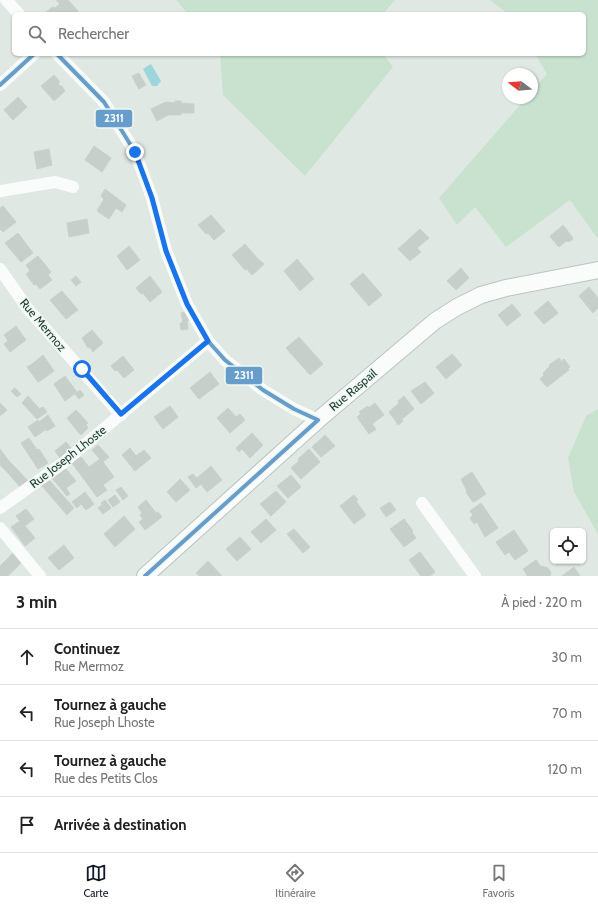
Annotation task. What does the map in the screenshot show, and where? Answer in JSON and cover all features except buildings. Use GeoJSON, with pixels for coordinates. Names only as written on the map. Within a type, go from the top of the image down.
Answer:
{"type":"FeatureCollection","features":[{"type":"Feature","properties":{"kind":"street"},"geometry":{"type":"LineString","coordinates":[[6,0],[17,12]]}},
{"type":"Feature","properties":{"kind":"street"},"geometry":{"type":"LineString","coordinates":[[0,84],[32,56]]}},
{"type":"Feature","properties":{"kind":"street"},"geometry":{"type":"LineString","coordinates":[[59,56],[104,102],[135,152],[152,198],[169,257],[187,304],[208,341],[225,360],[263,390],[294,409],[318,420]]}},
{"type":"Feature","properties":{"kind":"street"},"geometry":{"type":"LineString","coordinates":[[0,191],[55,182],[73,187]]}},
{"type":"Feature","properties":{"kind":"street","name":"Rue Mermoz"},"geometry":{"type":"LineString","coordinates":[[0,269],[28,309],[121,414]]}},
{"type":"Feature","properties":{"kind":"street","name":"Rue Raspail"},"geometry":{"type":"LineString","coordinates":[[145,576],[318,420],[434,321],[481,295],[506,288],[598,270]]}},
{"type":"Feature","properties":{"kind":"street","name":"Rue Joseph Lhoste"},"geometry":{"type":"LineString","coordinates":[[0,508],[63,463],[208,341]]}},
{"type":"Feature","properties":{"kind":"street"},"geometry":{"type":"LineString","coordinates":[[422,503],[475,576]]}},
{"type":"Feature","properties":{"kind":"street"},"geometry":{"type":"LineString","coordinates":[[0,528],[40,576]]}},
{"type":"Feature","properties":{"kind":"green space"},"geometry":{"type":"Polygon","coordinates":[[[176,0],[395,0],[385,12],[186,12],[176,0]]]}},
{"type":"Feature","properties":{"kind":"green space"},"geometry":{"type":"Polygon","coordinates":[[[490,0],[598,0],[598,239],[570,200],[506,247],[475,207],[457,225],[439,198],[521,104],[538,104],[538,84],[547,74],[536,56],[586,56],[586,12],[505,12],[490,0]]]}},
{"type":"Feature","properties":{"kind":"green space"},"geometry":{"type":"Polygon","coordinates":[[[220,56],[385,56],[393,67],[305,176],[223,95],[220,56]]]}},
{"type":"Feature","properties":{"kind":"green space"},"geometry":{"type":"Polygon","coordinates":[[[598,409],[598,534],[574,492],[568,458],[586,416],[598,409]]]}},
{"type":"Feature","properties":{"kind":"water"},"geometry":{"type":"Polygon","coordinates":[[[151,64],[161,81],[157,86],[152,86],[143,69],[151,64]]]}},
{"type":"Feature","properties":{"kind":"transit line","name":"2311"},"geometry":{"type":"LineString","coordinates":[[0,85],[32,56]]}},
{"type":"Feature","properties":{"kind":"transit line","name":"2311"},"geometry":{"type":"LineString","coordinates":[[59,56],[104,102],[135,152],[152,198],[166,251],[187,304],[208,341],[225,360],[263,390],[294,409],[318,420]]}},
{"type":"Feature","properties":{"kind":"transit line","name":"2311"},"geometry":{"type":"LineString","coordinates":[[145,576],[318,420]]}},
{"type":"Feature","properties":{"kind":"route"},"geometry":{"type":"LineString","coordinates":[[82,369],[121,414],[208,341],[187,304],[166,251],[152,198],[135,152]]}}]}
